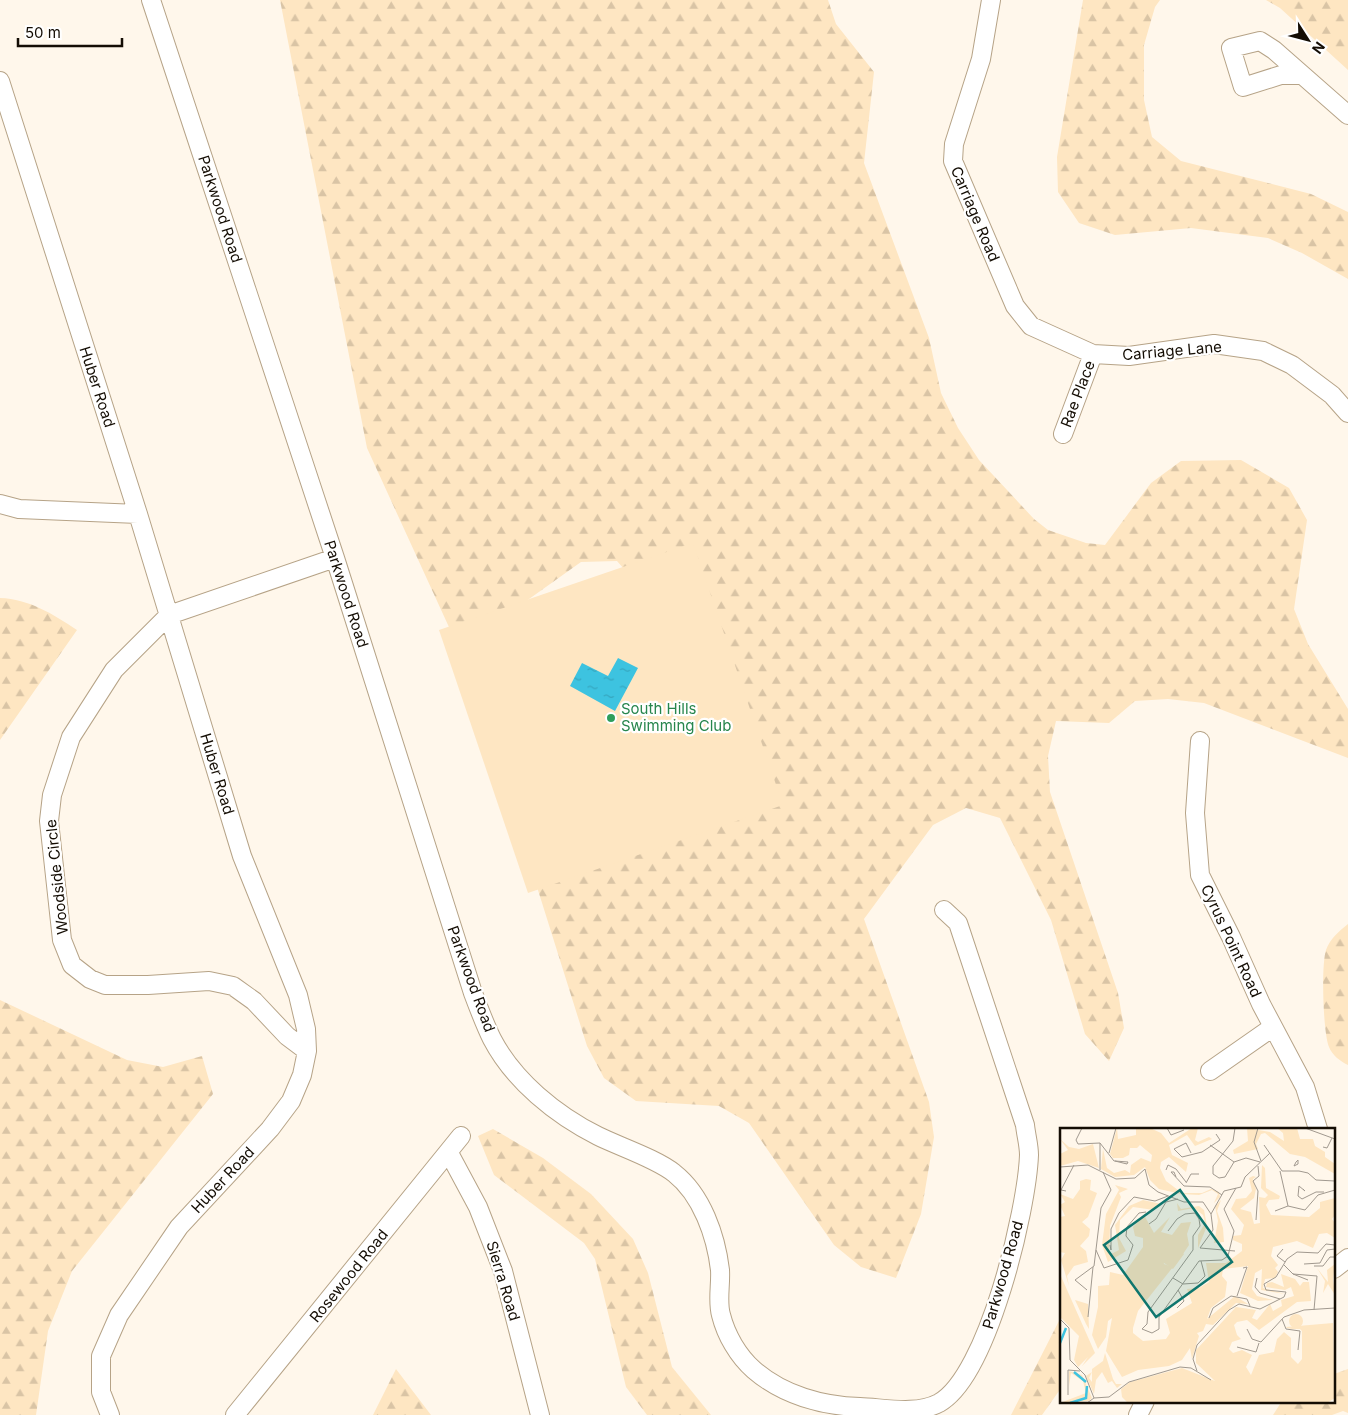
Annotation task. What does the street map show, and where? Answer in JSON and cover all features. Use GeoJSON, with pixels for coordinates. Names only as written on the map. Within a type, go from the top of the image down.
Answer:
{"type":"FeatureCollection","features":[{"type":"Feature","properties":{"kind":"street","name":"Parkwood Road"},"geometry":{"type":"LineString","coordinates":[[151,0],[335,558],[473,993],[493,1041],[517,1075],[552,1108],[595,1135],[674,1173],[693,1195],[711,1227],[720,1270],[720,1314],[732,1343],[754,1370],[795,1395],[822,1404],[922,1410],[941,1402],[958,1385],[988,1330],[1008,1268],[1025,1194],[1029,1152],[1025,1125],[958,923],[944,910]]}},
{"type":"Feature","properties":{"kind":"street","name":"Carriage Road"},"geometry":{"type":"LineString","coordinates":[[992,0],[981,60],[954,144],[952,160],[1015,306],[1031,326],[1093,354]]}},
{"type":"Feature","properties":{"kind":"street"},"geometry":{"type":"LineString","coordinates":[[1301,75],[1348,115]]}},
{"type":"Feature","properties":{"kind":"street","name":"Huber Road"},"geometry":{"type":"LineString","coordinates":[[0,81],[138,514],[242,856],[298,994],[306,1029],[307,1051],[302,1074],[291,1101],[270,1129],[179,1227],[119,1315],[101,1356],[101,1392],[110,1415]]}},
{"type":"Feature","properties":{"kind":"street","name":"Carriage Lane"},"geometry":{"type":"LineString","coordinates":[[1093,354],[1130,356],[1214,344],[1263,351],[1292,365],[1332,395],[1348,413]]}},
{"type":"Feature","properties":{"kind":"street","name":"Rae Place"},"geometry":{"type":"LineString","coordinates":[[1062,434],[1093,354]]}},
{"type":"Feature","properties":{"kind":"street"},"geometry":{"type":"LineString","coordinates":[[0,504],[19,509],[138,514]]}},
{"type":"Feature","properties":{"kind":"street","name":"Woodside Circle"},"geometry":{"type":"LineString","coordinates":[[307,1051],[287,1036],[254,1001],[233,986],[209,981],[148,985],[105,985],[90,979],[72,965],[62,940],[49,822],[52,795],[71,737],[114,670],[169,615],[335,558]]}},
{"type":"Feature","properties":{"kind":"street","name":"Cyrus Point Road"},"geometry":{"type":"LineString","coordinates":[[1200,740],[1195,812],[1200,875],[1273,1028],[1305,1087],[1318,1128]]}},
{"type":"Feature","properties":{"kind":"street"},"geometry":{"type":"LineString","coordinates":[[1210,1071],[1273,1028]]}},
{"type":"Feature","properties":{"kind":"street","name":"Rosewood Road"},"geometry":{"type":"LineString","coordinates":[[235,1415],[461,1136]]}},
{"type":"Feature","properties":{"kind":"street","name":"Sierra Road"},"geometry":{"type":"LineString","coordinates":[[448,1153],[478,1207],[502,1271],[540,1415]]}},
{"type":"Feature","properties":{"kind":"street"},"geometry":{"type":"LineString","coordinates":[[1336,1267],[1348,1258]]}},
{"type":"Feature","properties":{"kind":"street"},"geometry":{"type":"LineString","coordinates":[[1138,1415],[1144,1402]]}},
{"type":"Feature","properties":{"kind":"green space"},"geometry":{"type":"Polygon","coordinates":[[[280,0],[828,0],[836,24],[874,72],[864,163],[929,338],[941,393],[958,428],[979,460],[1034,519],[1048,530],[1086,543],[1105,545],[1151,483],[1181,461],[1241,460],[1289,488],[1307,520],[1294,609],[1308,644],[1348,709],[1348,758],[1204,703],[1168,699],[1135,701],[1109,723],[1056,721],[1048,756],[1050,792],[1118,993],[1124,1028],[1109,1061],[1085,1034],[1051,920],[1000,818],[966,808],[933,825],[864,919],[929,1102],[934,1137],[921,1214],[896,1278],[861,1267],[834,1245],[749,1123],[719,1106],[636,1101],[604,1078],[587,1046],[537,887],[664,615],[617,561],[581,562],[459,649],[367,448],[280,0]]]}},
{"type":"Feature","properties":{"kind":"green space"},"geometry":{"type":"Polygon","coordinates":[[[1083,0],[1160,0],[1155,7],[1144,45],[1144,100],[1152,137],[1181,161],[1311,194],[1348,212],[1348,279],[1302,253],[1268,238],[1191,228],[1115,235],[1079,223],[1058,192],[1057,157],[1083,0]]]}},
{"type":"Feature","properties":{"kind":"green space"},"geometry":{"type":"Polygon","coordinates":[[[1266,0],[1348,0],[1348,70],[1280,8],[1266,0]]]}},
{"type":"Feature","properties":{"kind":"green space","name":"South Hills Swimming Club"},"geometry":{"type":"Polygon","coordinates":[[[693,543],[783,805],[528,893],[439,630],[693,543]]]}},
{"type":"Feature","properties":{"kind":"green space"},"geometry":{"type":"Polygon","coordinates":[[[0,598],[31,604],[50,613],[77,630],[0,740],[0,598]]]}},
{"type":"Feature","properties":{"kind":"green space"},"geometry":{"type":"Polygon","coordinates":[[[1348,924],[1348,1065],[1337,1058],[1329,1047],[1325,1028],[1323,984],[1326,950],[1335,936],[1348,924]]]}},
{"type":"Feature","properties":{"kind":"green space"},"geometry":{"type":"Polygon","coordinates":[[[0,1000],[127,1060],[163,1067],[202,1056],[213,1094],[72,1271],[48,1331],[36,1415],[0,1415],[0,1000]]]}},
{"type":"Feature","properties":{"kind":"green space"},"geometry":{"type":"Polygon","coordinates":[[[493,1129],[543,1158],[591,1194],[633,1239],[648,1273],[672,1367],[711,1415],[647,1415],[626,1387],[595,1259],[584,1243],[494,1175],[478,1136],[493,1129]]]}},
{"type":"Feature","properties":{"kind":"green space"},"geometry":{"type":"Polygon","coordinates":[[[1060,1319],[1059,1391],[1042,1415],[1011,1415],[1060,1319]]]}},
{"type":"Feature","properties":{"kind":"green space"},"geometry":{"type":"Polygon","coordinates":[[[396,1369],[431,1415],[373,1415],[396,1369]]]}},
{"type":"Feature","properties":{"kind":"green space"},"geometry":{"type":"Polygon","coordinates":[[[1348,1369],[1348,1413],[1343,1411],[1332,1415],[1273,1415],[1281,1402],[1336,1402],[1336,1373],[1348,1369]]]}},
{"type":"Feature","properties":{"kind":"water"},"geometry":{"type":"Polygon","coordinates":[[[618,658],[638,668],[615,711],[570,686],[582,663],[608,676],[618,658]]]}},
{"type":"Feature","properties":{"kind":"place","name":"South Hills Swimming Club"},"geometry":{"type":"Point","coordinates":[611,718]}}]}
